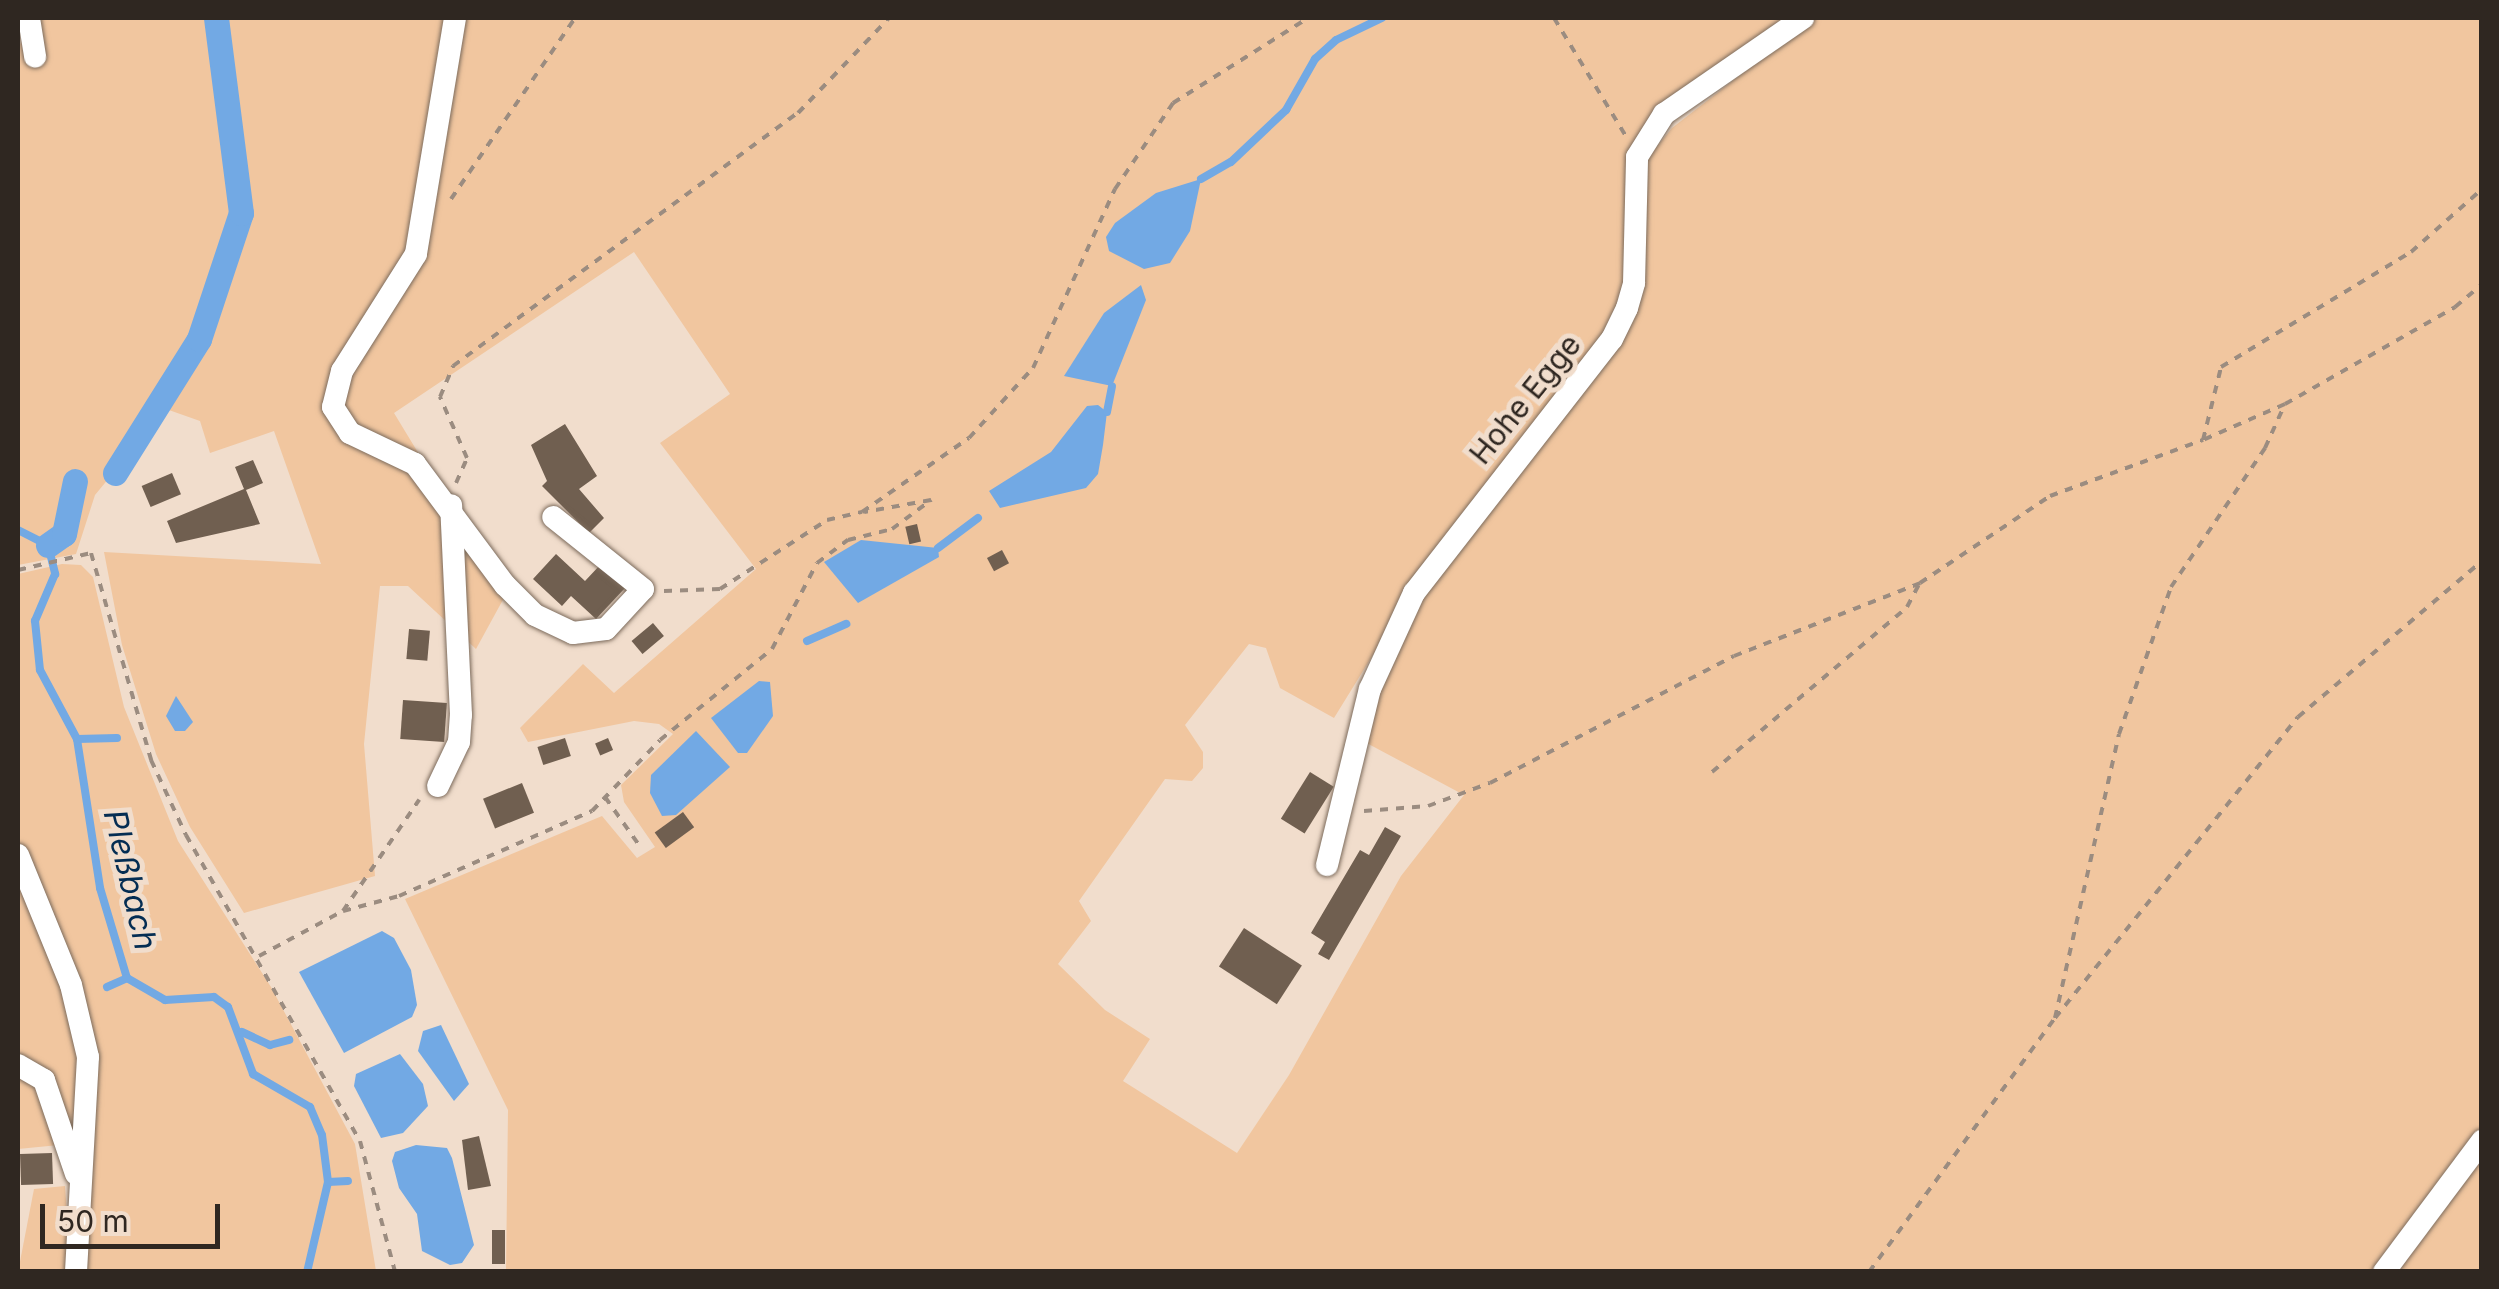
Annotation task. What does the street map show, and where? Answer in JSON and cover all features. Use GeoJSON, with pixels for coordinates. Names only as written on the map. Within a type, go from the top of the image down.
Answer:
{"type":"FeatureCollection","features":[{"type":"Feature","properties":{"kind":"street"},"geometry":{"type":"LineString","coordinates":[[29,18],[35,57]]}},
{"type":"Feature","properties":{"kind":"street"},"geometry":{"type":"LineString","coordinates":[[455,18],[416,254],[342,371],[333,407],[350,434],[415,464],[445,499],[505,585],[560,629],[586,635],[606,630],[643,589],[553,517]]}},
{"type":"Feature","properties":{"kind":"street"},"geometry":{"type":"LineString","coordinates":[[1637,157],[1664,114],[1802,18]]}},
{"type":"Feature","properties":{"kind":"street","name":"Hohe Egge"},"geometry":{"type":"LineString","coordinates":[[1327,865],[1370,690],[1414,593],[1612,339],[1627,308],[1634,284],[1637,157]]}},
{"type":"Feature","properties":{"kind":"street"},"geometry":{"type":"LineString","coordinates":[[430,790],[459,742],[461,715],[445,499]]}},
{"type":"Feature","properties":{"kind":"street"},"geometry":{"type":"LineString","coordinates":[[18,855],[70,985],[88,1057],[77,1177],[76,1272]]}},
{"type":"Feature","properties":{"kind":"street"},"geometry":{"type":"LineString","coordinates":[[18,1065],[44,1080],[77,1177]]}},
{"type":"Feature","properties":{"kind":"street"},"geometry":{"type":"LineString","coordinates":[[2384,1272],[2482,1141]]}},
{"type":"Feature","properties":{"kind":"path"},"geometry":{"type":"LineString","coordinates":[[446,206],[574,18]]}},
{"type":"Feature","properties":{"kind":"path"},"geometry":{"type":"LineString","coordinates":[[445,499],[460,481],[467,458],[440,397],[453,366],[798,113],[889,18]]}},
{"type":"Feature","properties":{"kind":"path"},"geometry":{"type":"LineString","coordinates":[[862,512],[969,438],[1033,368],[1115,190],[1173,103],[1308,18]]}},
{"type":"Feature","properties":{"kind":"path"},"geometry":{"type":"LineString","coordinates":[[1554,18],[1637,157]]}},
{"type":"Feature","properties":{"kind":"path"},"geometry":{"type":"LineString","coordinates":[[2203,440],[2221,367],[2411,252],[2482,189]]}},
{"type":"Feature","properties":{"kind":"path"},"geometry":{"type":"LineString","coordinates":[[1338,812],[1428,806],[1490,783],[1734,656],[1920,583],[2050,496],[2203,440],[2285,404],[2455,307],[2482,284]]}},
{"type":"Feature","properties":{"kind":"path"},"geometry":{"type":"LineString","coordinates":[[2055,1018],[2118,734],[2170,587],[2266,448],[2285,404]]}},
{"type":"Feature","properties":{"kind":"path"},"geometry":{"type":"LineString","coordinates":[[259,956],[343,912],[399,896],[557,829],[605,797],[660,740],[772,649],[818,563],[848,540],[892,529],[932,500],[827,520],[720,589],[697,594],[643,589]]}},
{"type":"Feature","properties":{"kind":"path"},"geometry":{"type":"LineString","coordinates":[[18,570],[91,553],[151,760],[186,835],[259,956],[360,1141],[395,1272]]}},
{"type":"Feature","properties":{"kind":"path"},"geometry":{"type":"LineString","coordinates":[[1869,1272],[2055,1018],[2298,717],[2482,561]]}},
{"type":"Feature","properties":{"kind":"path"},"geometry":{"type":"LineString","coordinates":[[1712,772],[1907,607],[1920,583]]}},
{"type":"Feature","properties":{"kind":"path"},"geometry":{"type":"LineString","coordinates":[[343,912],[430,790]]}},
{"type":"Feature","properties":{"kind":"path"},"geometry":{"type":"LineString","coordinates":[[605,797],[639,846]]}},
{"type":"Feature","properties":{"kind":"shaded area"},"geometry":{"type":"Polygon","coordinates":[[[32,18],[1791,18],[1678,92],[1643,127],[1625,187],[1630,281],[1623,304],[1607,334],[1455,522],[1334,718],[1280,688],[1266,648],[1249,644],[1185,725],[1203,752],[1203,768],[1192,781],[1165,779],[1079,901],[1091,921],[1058,964],[1105,1010],[1150,1039],[1123,1081],[1237,1153],[1289,1075],[1401,876],[1464,795],[1361,740],[1380,676],[1419,595],[1454,542],[1624,331],[1642,272],[1642,165],[1672,128],[1814,18],[2481,18],[2481,1130],[2378,1271],[506,1271],[508,1110],[405,899],[602,816],[637,858],[655,847],[624,802],[621,785],[673,734],[659,724],[634,721],[528,742],[520,728],[583,664],[614,693],[756,569],[660,443],[730,394],[634,252],[394,413],[505,596],[476,649],[408,586],[380,586],[364,744],[375,876],[244,913],[190,827],[156,754],[122,645],[104,552],[321,564],[274,431],[210,453],[200,421],[166,409],[95,495],[76,554],[18,565],[18,49],[32,18]]]}},
{"type":"Feature","properties":{"kind":"shaded area"},"geometry":{"type":"Polygon","coordinates":[[[62,564],[81,565],[93,577],[124,707],[178,841],[271,987],[355,1144],[376,1271],[83,1271],[92,1095],[51,912],[18,842],[18,574],[62,564]]]}},
{"type":"Feature","properties":{"kind":"shaded area"},"geometry":{"type":"Polygon","coordinates":[[[23,879],[83,1055],[74,1143],[64,1117],[18,1059],[18,882],[23,879]]]}},
{"type":"Feature","properties":{"kind":"shaded area"},"geometry":{"type":"Polygon","coordinates":[[[18,1069],[39,1081],[59,1145],[18,1149],[18,1069]]]}},
{"type":"Feature","properties":{"kind":"shaded area"},"geometry":{"type":"Polygon","coordinates":[[[2481,1141],[2481,1271],[2384,1271],[2481,1141]]]}},
{"type":"Feature","properties":{"kind":"shaded area"},"geometry":{"type":"Polygon","coordinates":[[[65,1186],[71,1271],[18,1272],[34,1189],[65,1186]]]}},
{"type":"Feature","properties":{"kind":"water"},"geometry":{"type":"Polygon","coordinates":[[[1201,179],[1190,231],[1170,263],[1144,269],[1109,251],[1106,237],[1115,223],[1156,193],[1201,179]]]}},
{"type":"Feature","properties":{"kind":"water"},"geometry":{"type":"Polygon","coordinates":[[[1141,285],[1146,300],[1112,386],[1064,376],[1104,313],[1141,285]]]}},
{"type":"Feature","properties":{"kind":"water"},"geometry":{"type":"Polygon","coordinates":[[[1098,405],[1107,412],[1103,445],[1098,474],[1086,488],[1000,508],[989,491],[1051,452],[1087,406],[1098,405]]]}},
{"type":"Feature","properties":{"kind":"water"},"geometry":{"type":"Polygon","coordinates":[[[861,540],[938,548],[939,557],[858,603],[824,562],[861,540]]]}},
{"type":"Feature","properties":{"kind":"water"},"geometry":{"type":"Polygon","coordinates":[[[759,681],[770,682],[773,716],[747,753],[738,753],[711,718],[759,681]]]}},
{"type":"Feature","properties":{"kind":"water"},"geometry":{"type":"Polygon","coordinates":[[[176,696],[193,722],[185,731],[175,731],[166,716],[176,696]]]}},
{"type":"Feature","properties":{"kind":"water"},"geometry":{"type":"Polygon","coordinates":[[[696,731],[730,767],[676,815],[662,816],[650,793],[651,775],[696,731]]]}},
{"type":"Feature","properties":{"kind":"water"},"geometry":{"type":"Polygon","coordinates":[[[382,931],[394,938],[411,970],[417,1005],[412,1017],[344,1053],[299,972],[382,931]]]}},
{"type":"Feature","properties":{"kind":"water"},"geometry":{"type":"Polygon","coordinates":[[[441,1025],[469,1084],[454,1101],[418,1051],[423,1031],[441,1025]]]}},
{"type":"Feature","properties":{"kind":"water"},"geometry":{"type":"Polygon","coordinates":[[[400,1054],[423,1084],[428,1106],[403,1133],[381,1138],[354,1086],[356,1074],[400,1054]]]}},
{"type":"Feature","properties":{"kind":"water"},"geometry":{"type":"Polygon","coordinates":[[[416,1145],[447,1148],[452,1158],[474,1245],[462,1263],[450,1265],[422,1251],[417,1214],[399,1188],[392,1161],[395,1152],[416,1145]]]}},
{"type":"Feature","properties":{"kind":"building"},"geometry":{"type":"Polygon","coordinates":[[[565,424],[597,476],[579,489],[604,518],[589,533],[542,486],[547,481],[531,445],[565,424]]]}},
{"type":"Feature","properties":{"kind":"building"},"geometry":{"type":"Polygon","coordinates":[[[253,460],[263,483],[246,490],[260,524],[176,543],[167,521],[244,489],[235,467],[253,460]]]}},
{"type":"Feature","properties":{"kind":"building"},"geometry":{"type":"Polygon","coordinates":[[[172,473],[181,494],[151,507],[142,486],[172,473]]]}},
{"type":"Feature","properties":{"kind":"building"},"geometry":{"type":"Polygon","coordinates":[[[917,524],[921,542],[909,544],[905,527],[917,524]]]}},
{"type":"Feature","properties":{"kind":"building"},"geometry":{"type":"Polygon","coordinates":[[[1002,550],[1009,563],[994,571],[987,558],[1002,550]]]}},
{"type":"Feature","properties":{"kind":"building"},"geometry":{"type":"Polygon","coordinates":[[[556,554],[585,581],[601,564],[626,587],[596,619],[571,596],[562,606],[533,579],[556,554]]]}},
{"type":"Feature","properties":{"kind":"building"},"geometry":{"type":"Polygon","coordinates":[[[653,623],[664,636],[642,654],[632,641],[653,623]]]}},
{"type":"Feature","properties":{"kind":"building"},"geometry":{"type":"Polygon","coordinates":[[[409,629],[430,631],[427,661],[406,659],[409,629]]]}},
{"type":"Feature","properties":{"kind":"building"},"geometry":{"type":"Polygon","coordinates":[[[403,700],[447,703],[444,742],[400,739],[403,700]]]}},
{"type":"Feature","properties":{"kind":"building"},"geometry":{"type":"Polygon","coordinates":[[[565,738],[571,756],[543,765],[537,747],[565,738]]]}},
{"type":"Feature","properties":{"kind":"building"},"geometry":{"type":"Polygon","coordinates":[[[608,738],[613,750],[600,755],[595,743],[608,738]]]}},
{"type":"Feature","properties":{"kind":"building"},"geometry":{"type":"Polygon","coordinates":[[[1310,772],[1334,787],[1305,833],[1281,819],[1310,772]]]}},
{"type":"Feature","properties":{"kind":"building"},"geometry":{"type":"Polygon","coordinates":[[[522,783],[534,813],[495,828],[483,799],[522,783]]]}},
{"type":"Feature","properties":{"kind":"building"},"geometry":{"type":"Polygon","coordinates":[[[683,812],[694,827],[666,848],[655,833],[683,812]]]}},
{"type":"Feature","properties":{"kind":"building"},"geometry":{"type":"Polygon","coordinates":[[[1385,827],[1401,836],[1329,960],[1318,954],[1325,942],[1311,933],[1360,850],[1369,855],[1385,827]]]}},
{"type":"Feature","properties":{"kind":"building"},"geometry":{"type":"Polygon","coordinates":[[[1244,928],[1302,966],[1277,1004],[1219,967],[1244,928]]]}},
{"type":"Feature","properties":{"kind":"building"},"geometry":{"type":"Polygon","coordinates":[[[479,1136],[491,1186],[468,1190],[462,1140],[479,1136]]]}},
{"type":"Feature","properties":{"kind":"building"},"geometry":{"type":"Polygon","coordinates":[[[52,1153],[53,1184],[21,1185],[20,1154],[52,1153]]]}},
{"type":"Feature","properties":{"kind":"building"},"geometry":{"type":"Polygon","coordinates":[[[492,1230],[505,1230],[505,1264],[492,1264],[492,1230]]]}},
{"type":"Feature","properties":{"kind":"waterway"},"geometry":{"type":"LineString","coordinates":[[115,473],[199,339],[241,213],[216,18]]}},
{"type":"Feature","properties":{"kind":"waterway"},"geometry":{"type":"LineString","coordinates":[[1201,179],[1231,162],[1286,110],[1315,59],[1336,40],[1382,18]]}},
{"type":"Feature","properties":{"kind":"waterway"},"geometry":{"type":"LineString","coordinates":[[1107,412],[1112,386]]}},
{"type":"Feature","properties":{"kind":"waterway"},"geometry":{"type":"LineString","coordinates":[[48,545],[64,534],[75,481]]}},
{"type":"Feature","properties":{"kind":"waterway"},"geometry":{"type":"LineString","coordinates":[[938,548],[978,518]]}},
{"type":"Feature","properties":{"kind":"waterway","name":"Pleßbach"},"geometry":{"type":"LineString","coordinates":[[18,530],[48,545],[55,574],[35,621],[40,670],[77,739],[100,888],[127,978],[165,1000],[214,997],[228,1007],[253,1074],[310,1107],[322,1135],[328,1182],[307,1272]]}},
{"type":"Feature","properties":{"kind":"waterway"},"geometry":{"type":"LineString","coordinates":[[807,641],[846,624]]}},
{"type":"Feature","properties":{"kind":"waterway"},"geometry":{"type":"LineString","coordinates":[[77,739],[117,738]]}},
{"type":"Feature","properties":{"kind":"waterway"},"geometry":{"type":"LineString","coordinates":[[107,987],[127,978]]}},
{"type":"Feature","properties":{"kind":"waterway"},"geometry":{"type":"LineString","coordinates":[[242,1032],[270,1045],[289,1040]]}},
{"type":"Feature","properties":{"kind":"waterway"},"geometry":{"type":"LineString","coordinates":[[328,1182],[348,1181]]}}]}
